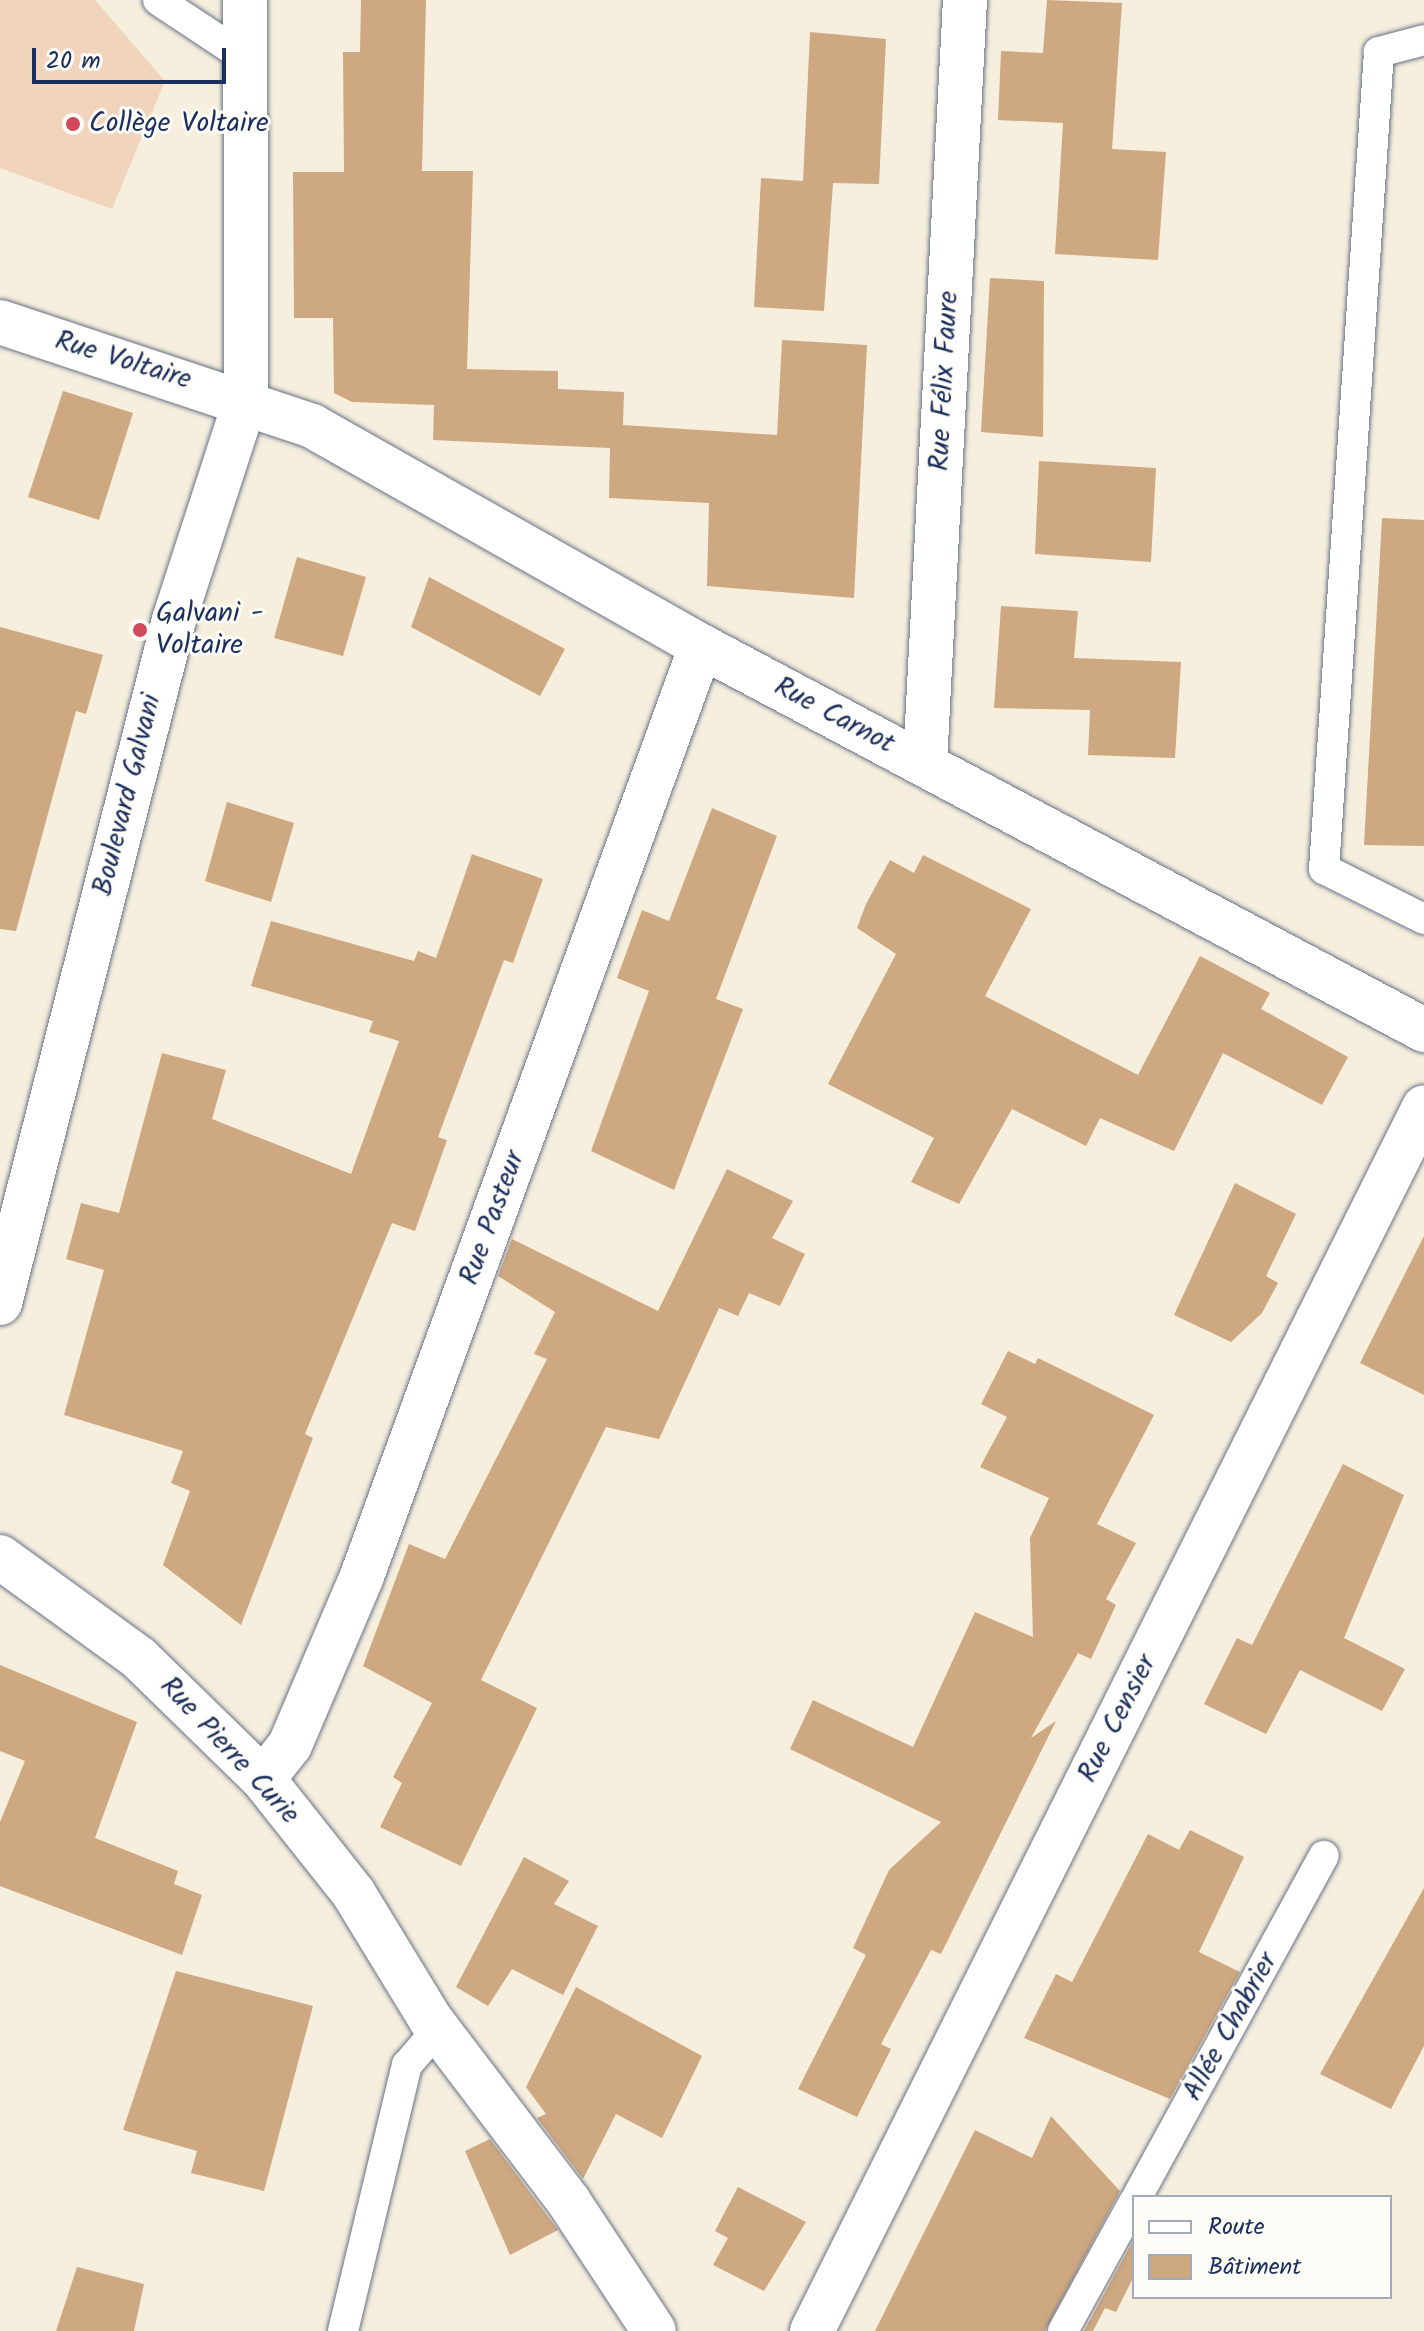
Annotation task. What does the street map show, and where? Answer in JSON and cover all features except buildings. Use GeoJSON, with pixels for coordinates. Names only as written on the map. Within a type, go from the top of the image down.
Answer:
{"type":"FeatureCollection","features":[{"type":"Feature","properties":{"kind":"street","name":"Boulevard Galvani"},"geometry":{"type":"LineString","coordinates":[[0,1303],[170,633],[246,399],[245,0]]}},
{"type":"Feature","properties":{"kind":"street","name":"Rue Félix Faure"},"geometry":{"type":"LineString","coordinates":[[925,763],[965,0]]}},
{"type":"Feature","properties":{"kind":"street","name":"Rue Voltaire"},"geometry":{"type":"LineString","coordinates":[[0,322],[246,399]]}},
{"type":"Feature","properties":{"kind":"street","name":"Rue Carnot"},"geometry":{"type":"LineString","coordinates":[[246,399],[312,426],[701,646],[1424,1030]]}},
{"type":"Feature","properties":{"kind":"street","name":"Rue Pasteur"},"geometry":{"type":"LineString","coordinates":[[263,1779],[290,1745],[362,1576],[701,646]]}},
{"type":"Feature","properties":{"kind":"street","name":"Rue Censier"},"geometry":{"type":"LineString","coordinates":[[812,2331],[1424,1107]]}},
{"type":"Feature","properties":{"kind":"street","name":"Rue Pierre Curie"},"geometry":{"type":"LineString","coordinates":[[0,1557],[139,1658],[263,1779],[354,1894],[438,2029],[654,2331]]}},
{"type":"Feature","properties":{"kind":"lane"},"geometry":{"type":"LineString","coordinates":[[158,0],[244,57]]}},
{"type":"Feature","properties":{"kind":"lane"},"geometry":{"type":"LineString","coordinates":[[1424,40],[1379,52],[1324,869],[1424,919]]}},
{"type":"Feature","properties":{"kind":"lane","name":"Allée Chabrier"},"geometry":{"type":"LineString","coordinates":[[1138,2195],[1324,1856]]}},
{"type":"Feature","properties":{"kind":"lane"},"geometry":{"type":"LineString","coordinates":[[343,2331],[407,2065],[438,2029]]}},
{"type":"Feature","properties":{"kind":"lane"},"geometry":{"type":"LineString","coordinates":[[1063,2331],[1132,2206]]}},
{"type":"Feature","properties":{"kind":"shaded area","name":"Collège Voltaire"},"geometry":{"type":"Polygon","coordinates":[[[0,0],[95,0],[165,81],[112,209],[0,168],[0,0]]]}},
{"type":"Feature","properties":{"kind":"place","name":"Collège Voltaire"},"geometry":{"type":"Point","coordinates":[73,124]}},
{"type":"Feature","properties":{"kind":"place","name":"Galvani - Voltaire"},"geometry":{"type":"Point","coordinates":[140,630]}}]}
